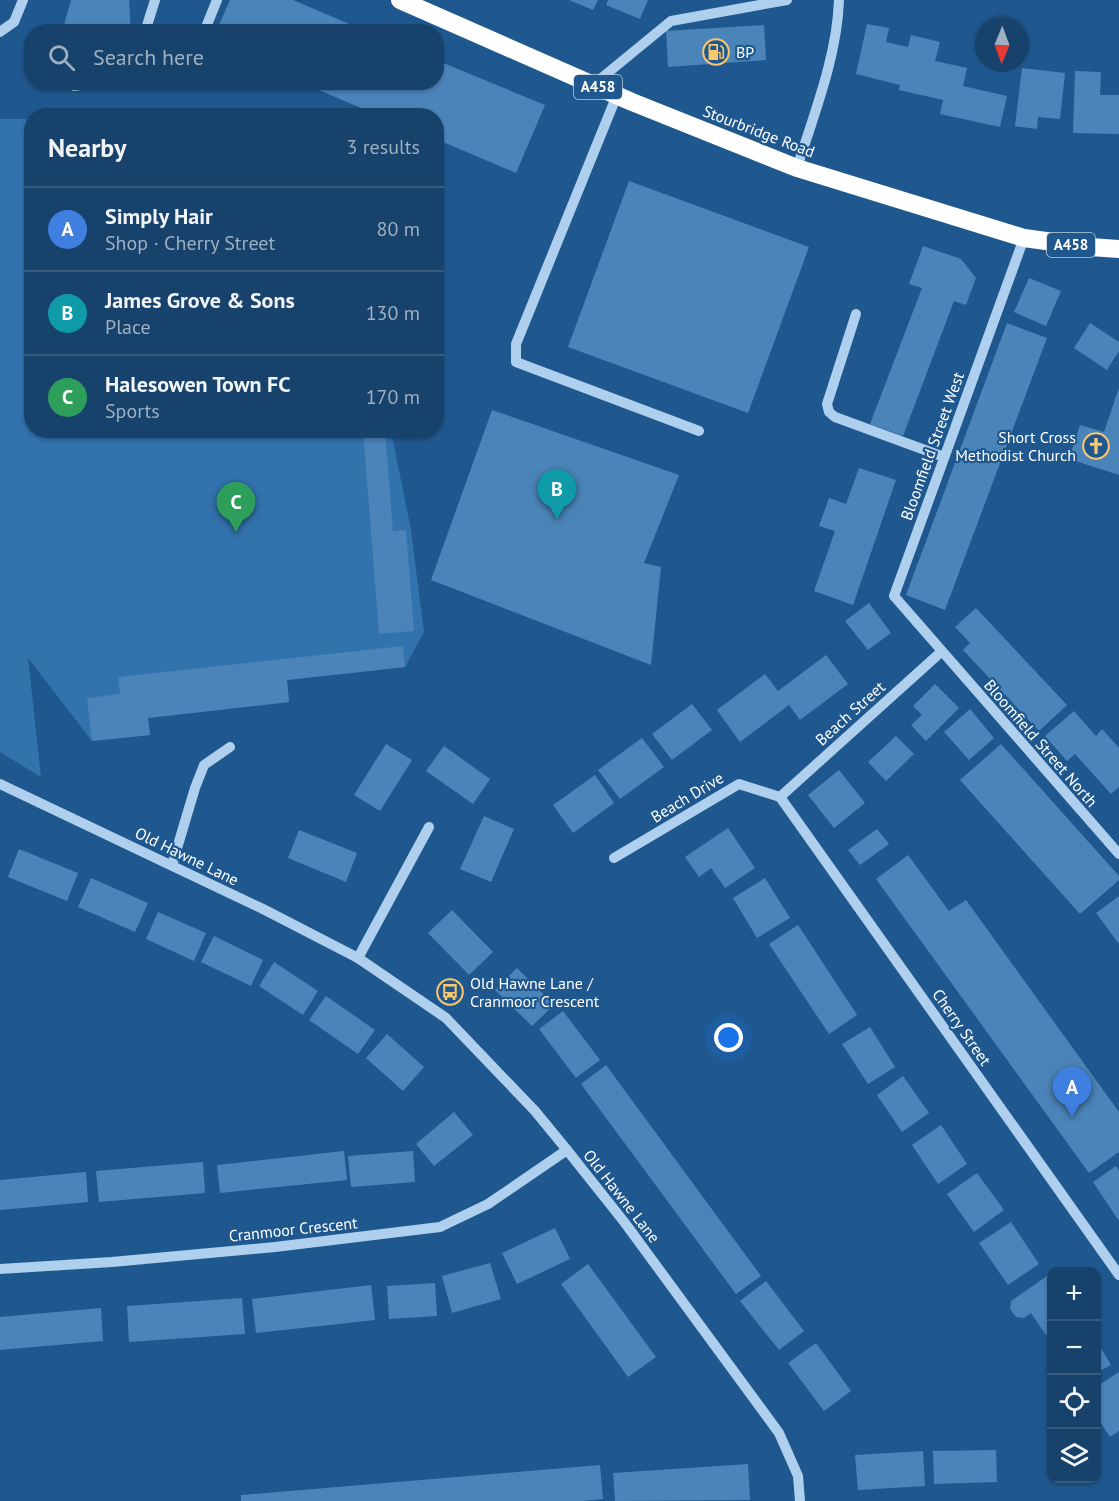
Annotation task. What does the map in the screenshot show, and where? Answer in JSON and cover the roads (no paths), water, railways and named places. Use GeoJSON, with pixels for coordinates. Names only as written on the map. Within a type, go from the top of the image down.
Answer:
{"type":"FeatureCollection","features":[{"type":"Feature","properties":{"kind":"highway","name":"Stourbridge Road"},"geometry":{"type":"LineString","coordinates":[[400,0],[593,85],[797,168],[1024,238],[1119,249]]}},
{"type":"Feature","properties":{"kind":"street"},"geometry":{"type":"LineString","coordinates":[[0,32],[14,22],[23,0]]}},
{"type":"Feature","properties":{"kind":"street"},"geometry":{"type":"LineString","coordinates":[[148,24],[155,0]]}},
{"type":"Feature","properties":{"kind":"street"},"geometry":{"type":"LineString","coordinates":[[208,24],[218,0]]}},
{"type":"Feature","properties":{"kind":"street"},"geometry":{"type":"LineString","coordinates":[[593,85],[671,21],[787,0]]}},
{"type":"Feature","properties":{"kind":"street"},"geometry":{"type":"LineString","coordinates":[[797,168],[828,68],[839,0]]}},
{"type":"Feature","properties":{"kind":"street"},"geometry":{"type":"LineString","coordinates":[[617,95],[516,344],[516,362],[699,431]]}},
{"type":"Feature","properties":{"kind":"street","name":"Bloomfield Street West"},"geometry":{"type":"LineString","coordinates":[[941,652],[894,596],[1024,238]]}},
{"type":"Feature","properties":{"kind":"street"},"geometry":{"type":"LineString","coordinates":[[856,314],[827,404],[829,412],[835,417],[944,458]]}},
{"type":"Feature","properties":{"kind":"street","name":"Beach Street"},"geometry":{"type":"LineString","coordinates":[[780,797],[941,652]]}},
{"type":"Feature","properties":{"kind":"street","name":"Bloomfield Street North"},"geometry":{"type":"LineString","coordinates":[[941,652],[1119,854]]}},
{"type":"Feature","properties":{"kind":"street"},"geometry":{"type":"LineString","coordinates":[[172,866],[204,765],[230,747]]}},
{"type":"Feature","properties":{"kind":"street","name":"Old Hawne Lane"},"geometry":{"type":"LineString","coordinates":[[0,784],[263,909],[358,958],[446,1018],[535,1111],[567,1150],[625,1223],[779,1433],[798,1476],[800,1501]]}},
{"type":"Feature","properties":{"kind":"street","name":"Beach Drive"},"geometry":{"type":"LineString","coordinates":[[614,858],[739,784],[780,797]]}},
{"type":"Feature","properties":{"kind":"street","name":"Cherry Street"},"geometry":{"type":"LineString","coordinates":[[780,797],[1119,1275]]}},
{"type":"Feature","properties":{"kind":"street"},"geometry":{"type":"LineString","coordinates":[[358,958],[429,827]]}},
{"type":"Feature","properties":{"kind":"street","name":"Cranmoor Crescent"},"geometry":{"type":"LineString","coordinates":[[0,1269],[112,1262],[274,1247],[440,1227],[488,1204],[567,1150]]}},
{"type":"Feature","properties":{"kind":"place","name":"BP"},"geometry":{"type":"Point","coordinates":[716,52]}},
{"type":"Feature","properties":{"kind":"place","name":"Short Cross Methodist Church"},"geometry":{"type":"Point","coordinates":[1096,446]}},
{"type":"Feature","properties":{"kind":"place","name":"James Grove & Sons"},"geometry":{"type":"Point","coordinates":[557,519]}},
{"type":"Feature","properties":{"kind":"place","name":"Halesowen Town FC"},"geometry":{"type":"Point","coordinates":[236,532]}},
{"type":"Feature","properties":{"kind":"place","name":"Old Hawne Lane / Cranmoor Crescent"},"geometry":{"type":"Point","coordinates":[450,992]}},
{"type":"Feature","properties":{"kind":"place","name":"Simply Hair"},"geometry":{"type":"Point","coordinates":[1072,1117]}}]}
